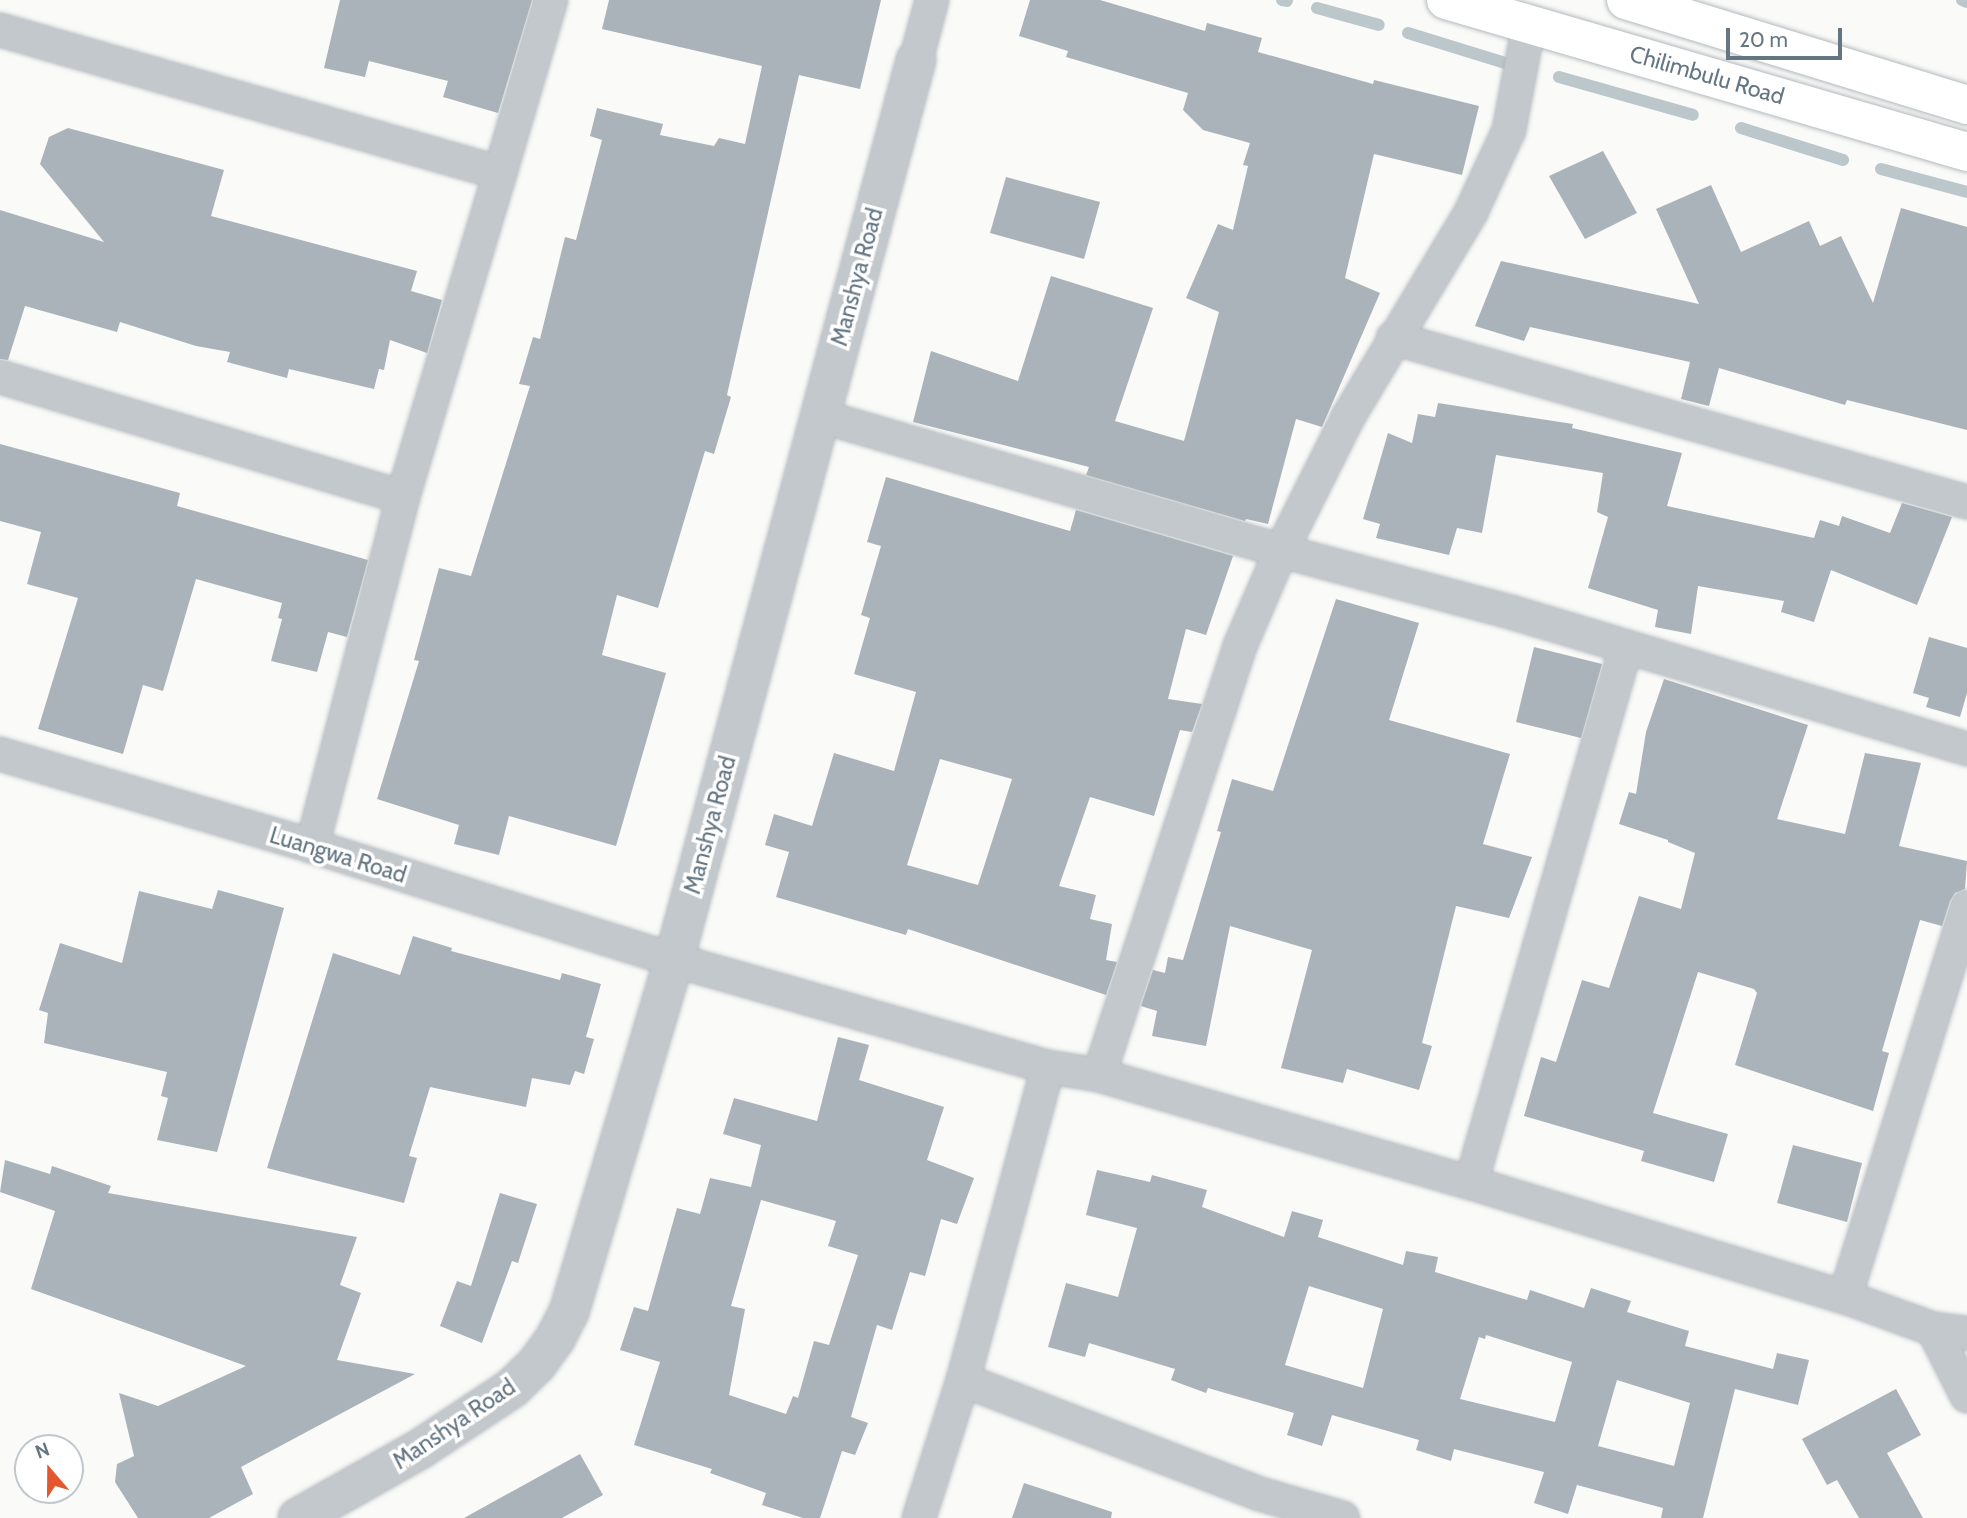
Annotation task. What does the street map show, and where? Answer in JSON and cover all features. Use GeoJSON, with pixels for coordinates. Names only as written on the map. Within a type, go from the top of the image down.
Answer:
{"type":"FeatureCollection","features":[{"type":"Feature","properties":{"kind":"main road","name":"Chilimbulu Road"},"geometry":{"type":"LineString","coordinates":[[1446,0],[1967,152]]}},
{"type":"Feature","properties":{"kind":"main road","name":"Chilimbulu Road"},"geometry":{"type":"LineString","coordinates":[[1626,0],[1967,105]]}},
{"type":"Feature","properties":{"kind":"street"},"geometry":{"type":"LineString","coordinates":[[312,846],[403,497],[551,0]]}},
{"type":"Feature","properties":{"kind":"street","name":"Manshya Road"},"geometry":{"type":"LineString","coordinates":[[298,1518],[344,1507],[485,1408],[536,1365],[555,1339],[569,1311],[674,960],[932,0]]}},
{"type":"Feature","properties":{"kind":"street"},"geometry":{"type":"LineString","coordinates":[[1099,1075],[1240,646],[1281,551],[1348,416],[1471,212],[1509,130],[1529,24]]}},
{"type":"Feature","properties":{"kind":"street"},"geometry":{"type":"LineString","coordinates":[[0,30],[500,173]]}},
{"type":"Feature","properties":{"kind":"street"},"geometry":{"type":"LineString","coordinates":[[1393,338],[1967,502]]}},
{"type":"Feature","properties":{"kind":"street"},"geometry":{"type":"LineString","coordinates":[[0,377],[403,497]]}},
{"type":"Feature","properties":{"kind":"street"},"geometry":{"type":"LineString","coordinates":[[820,416],[1281,551],[1514,613],[1967,749]]}},
{"type":"Feature","properties":{"kind":"street"},"geometry":{"type":"LineString","coordinates":[[1471,1183],[1626,647]]}},
{"type":"Feature","properties":{"kind":"street","name":"Luangwa Road"},"geometry":{"type":"LineString","coordinates":[[0,754],[312,846],[674,960],[1048,1067],[1099,1075],[1471,1183],[1844,1297],[1933,1329],[1967,1333]]}},
{"type":"Feature","properties":{"kind":"street"},"geometry":{"type":"LineString","coordinates":[[1844,1297],[1967,907]]}},
{"type":"Feature","properties":{"kind":"street"},"geometry":{"type":"LineString","coordinates":[[919,1518],[963,1380],[1048,1067]]}},
{"type":"Feature","properties":{"kind":"street"},"geometry":{"type":"LineString","coordinates":[[1933,1329],[1967,1396]]}},
{"type":"Feature","properties":{"kind":"street"},"geometry":{"type":"LineString","coordinates":[[963,1380],[1258,1506],[1343,1518]]}},
{"type":"Feature","properties":{"kind":"building"},"geometry":{"type":"Polygon","coordinates":[[[340,0],[532,0],[498,113],[443,97],[448,81],[369,61],[365,77],[324,68],[340,0]]]}},
{"type":"Feature","properties":{"kind":"building"},"geometry":{"type":"Polygon","coordinates":[[[609,0],[881,0],[860,89],[799,75],[727,395],[731,397],[714,454],[705,451],[658,608],[617,595],[602,655],[666,673],[616,846],[509,816],[499,855],[454,844],[459,825],[377,799],[419,661],[414,660],[439,568],[471,576],[530,386],[519,384],[533,337],[540,339],[565,237],[576,240],[602,140],[590,136],[597,108],[663,124],[660,135],[714,146],[719,138],[745,144],[762,66],[602,29],[609,0]]]}},
{"type":"Feature","properties":{"kind":"building"},"geometry":{"type":"Polygon","coordinates":[[[1030,0],[1100,0],[1205,31],[1207,23],[1262,38],[1258,52],[1373,84],[1374,80],[1479,106],[1462,175],[1374,154],[1345,278],[1380,293],[1322,427],[1296,419],[1268,524],[1246,519],[1245,521],[1086,475],[1089,467],[913,422],[931,351],[1018,381],[1051,276],[1153,308],[1115,421],[1184,441],[1219,312],[1186,298],[1218,224],[1233,230],[1248,166],[1243,165],[1250,143],[1203,130],[1183,110],[1188,93],[1066,57],[1068,51],[1019,36],[1030,0]]]}},
{"type":"Feature","properties":{"kind":"building"},"geometry":{"type":"Polygon","coordinates":[[[68,128],[224,170],[211,216],[417,271],[411,291],[442,300],[427,353],[390,340],[384,370],[379,369],[374,389],[289,369],[287,378],[227,362],[230,352],[196,346],[120,322],[117,332],[25,306],[8,360],[0,359],[0,210],[104,242],[40,164],[49,137],[68,128]]]}},
{"type":"Feature","properties":{"kind":"building"},"geometry":{"type":"Polygon","coordinates":[[[1603,151],[1637,213],[1585,239],[1549,176],[1603,151]]]}},
{"type":"Feature","properties":{"kind":"building"},"geometry":{"type":"Polygon","coordinates":[[[1006,177],[1100,202],[1084,259],[990,233],[1006,177]]]}},
{"type":"Feature","properties":{"kind":"building"},"geometry":{"type":"Polygon","coordinates":[[[1711,185],[1741,252],[1809,221],[1820,246],[1841,236],[1873,303],[1901,208],[1967,227],[1967,430],[1847,400],[1845,405],[1719,368],[1709,406],[1681,399],[1690,362],[1530,327],[1524,341],[1475,326],[1501,261],[1699,304],[1656,209],[1711,185]]]}},
{"type":"Feature","properties":{"kind":"building"},"geometry":{"type":"Polygon","coordinates":[[[1438,403],[1573,424],[1572,428],[1682,453],[1667,506],[1814,538],[1820,520],[1839,526],[1842,516],[1890,533],[1902,503],[1952,517],[1917,605],[1831,570],[1814,622],[1781,612],[1784,601],[1698,586],[1691,634],[1655,627],[1658,610],[1588,588],[1608,517],[1597,512],[1603,473],[1496,455],[1482,533],[1457,528],[1449,555],[1376,538],[1380,524],[1363,519],[1388,433],[1412,443],[1418,414],[1435,417],[1438,403]]]}},
{"type":"Feature","properties":{"kind":"building"},"geometry":{"type":"Polygon","coordinates":[[[0,444],[180,493],[177,506],[368,560],[347,637],[328,632],[317,672],[271,661],[282,619],[278,618],[282,603],[196,579],[163,691],[143,685],[123,754],[38,729],[78,598],[27,584],[41,532],[0,521],[0,444]]]}},
{"type":"Feature","properties":{"kind":"building"},"geometry":{"type":"Polygon","coordinates":[[[886,477],[1070,531],[1076,510],[1233,556],[1206,635],[1186,629],[1168,699],[1202,704],[1192,732],[1180,730],[1154,816],[1090,797],[1059,886],[1096,895],[1090,919],[1112,924],[1106,960],[1117,962],[1106,995],[908,929],[906,935],[776,897],[789,852],[765,845],[774,814],[812,826],[834,753],[894,771],[916,692],[854,674],[870,618],[861,615],[881,546],[867,542],[886,477]],[[940,759],[907,865],[978,885],[1012,779],[940,759]]]}},
{"type":"Feature","properties":{"kind":"building"},"geometry":{"type":"Polygon","coordinates":[[[1336,599],[1419,623],[1389,720],[1510,754],[1483,844],[1532,857],[1509,918],[1456,906],[1422,1043],[1432,1046],[1419,1090],[1347,1069],[1343,1083],[1281,1068],[1312,950],[1230,926],[1206,1046],[1152,1036],[1157,1011],[1141,1006],[1153,970],[1165,973],[1168,957],[1183,960],[1221,832],[1217,831],[1232,779],[1273,791],[1336,599]]]}},
{"type":"Feature","properties":{"kind":"building"},"geometry":{"type":"Polygon","coordinates":[[[1929,637],[1967,648],[1967,693],[1960,717],[1926,707],[1929,698],[1913,693],[1929,637]]]}},
{"type":"Feature","properties":{"kind":"building"},"geometry":{"type":"Polygon","coordinates":[[[1534,647],[1602,664],[1581,738],[1516,722],[1534,647]]]}},
{"type":"Feature","properties":{"kind":"building"},"geometry":{"type":"Polygon","coordinates":[[[1664,679],[1808,725],[1777,819],[1845,834],[1865,753],[1921,763],[1899,846],[1967,861],[1965,889],[1955,893],[1950,901],[1942,926],[1920,920],[1882,1051],[1889,1053],[1873,1111],[1735,1065],[1757,993],[1754,989],[1698,972],[1653,1113],[1728,1134],[1714,1182],[1641,1161],[1644,1151],[1524,1116],[1541,1057],[1556,1062],[1582,980],[1609,988],[1639,896],[1681,909],[1695,853],[1668,840],[1619,824],[1629,792],[1636,794],[1646,732],[1664,679]]]}},
{"type":"Feature","properties":{"kind":"building"},"geometry":{"type":"Polygon","coordinates":[[[218,890],[284,908],[217,1152],[157,1140],[168,1098],[161,1096],[167,1072],[44,1043],[48,1013],[39,1010],[60,943],[122,963],[139,891],[212,909],[218,890]]]}},
{"type":"Feature","properties":{"kind":"building"},"geometry":{"type":"Polygon","coordinates":[[[413,936],[452,948],[451,951],[560,980],[562,973],[601,984],[586,1037],[594,1039],[584,1074],[575,1071],[570,1085],[532,1078],[526,1107],[430,1087],[409,1156],[417,1158],[404,1203],[267,1168],[333,953],[400,975],[413,936]]]}},
{"type":"Feature","properties":{"kind":"building"},"geometry":{"type":"Polygon","coordinates":[[[838,1037],[869,1045],[859,1080],[944,1107],[927,1160],[974,1178],[957,1224],[941,1219],[925,1276],[910,1272],[892,1330],[877,1325],[851,1417],[868,1423],[855,1455],[842,1451],[820,1518],[803,1518],[762,1505],[766,1493],[710,1473],[712,1469],[634,1445],[660,1362],[620,1350],[634,1307],[648,1311],[677,1208],[700,1214],[710,1178],[751,1187],[761,1145],[723,1134],[734,1098],[817,1121],[838,1037]],[[761,1200],[731,1306],[745,1309],[729,1395],[786,1414],[793,1396],[798,1398],[814,1341],[829,1345],[858,1255],[828,1246],[836,1221],[761,1200]]]}},
{"type":"Feature","properties":{"kind":"building"},"geometry":{"type":"Polygon","coordinates":[[[1793,1145],[1862,1163],[1847,1222],[1777,1203],[1793,1145]]]}},
{"type":"Feature","properties":{"kind":"building"},"geometry":{"type":"Polygon","coordinates":[[[5,1160],[50,1174],[52,1166],[111,1186],[108,1193],[357,1237],[340,1285],[361,1293],[337,1360],[415,1374],[241,1467],[253,1494],[209,1518],[138,1518],[115,1482],[117,1464],[134,1456],[119,1393],[158,1406],[246,1366],[31,1289],[55,1211],[0,1192],[5,1160]]]}},
{"type":"Feature","properties":{"kind":"building"},"geometry":{"type":"Polygon","coordinates":[[[1097,1170],[1150,1182],[1152,1175],[1207,1190],[1202,1207],[1284,1237],[1292,1211],[1323,1220],[1318,1237],[1403,1265],[1406,1251],[1438,1257],[1435,1272],[1527,1300],[1530,1290],[1584,1308],[1591,1288],[1631,1301],[1627,1312],[1689,1331],[1685,1346],[1773,1369],[1777,1353],[1809,1360],[1798,1405],[1735,1389],[1703,1518],[1661,1518],[1663,1508],[1577,1485],[1568,1514],[1534,1503],[1544,1472],[1454,1449],[1451,1461],[1416,1450],[1419,1440],[1332,1415],[1322,1446],[1287,1435],[1294,1413],[1208,1388],[1206,1393],[1171,1380],[1175,1369],[1089,1343],[1085,1357],[1048,1347],[1066,1283],[1118,1297],[1137,1228],[1086,1215],[1097,1170]],[[1309,1286],[1285,1365],[1363,1388],[1383,1309],[1309,1286]],[[1486,1335],[1485,1339],[1479,1337],[1460,1399],[1555,1422],[1572,1362],[1486,1335]],[[1617,1380],[1598,1446],[1674,1466],[1690,1403],[1617,1380]]]}},
{"type":"Feature","properties":{"kind":"building"},"geometry":{"type":"Polygon","coordinates":[[[500,1193],[537,1204],[518,1263],[512,1261],[482,1343],[440,1326],[457,1281],[471,1286],[500,1193]]]}},
{"type":"Feature","properties":{"kind":"building"},"geometry":{"type":"Polygon","coordinates":[[[1896,1389],[1921,1435],[1887,1453],[1923,1518],[1859,1518],[1837,1480],[1827,1485],[1802,1439],[1896,1389]]]}},
{"type":"Feature","properties":{"kind":"building"},"geometry":{"type":"Polygon","coordinates":[[[580,1454],[603,1495],[562,1518],[464,1518],[580,1454]]]}},
{"type":"Feature","properties":{"kind":"building"},"geometry":{"type":"Polygon","coordinates":[[[1024,1483],[1112,1512],[1111,1518],[1012,1518],[1024,1483]]]}},
{"type":"Feature","properties":{"kind":"waterway"},"geometry":{"type":"LineString","coordinates":[[1282,0],[1287,1]]}},
{"type":"Feature","properties":{"kind":"waterway"},"geometry":{"type":"LineString","coordinates":[[1962,0],[1967,2]]}},
{"type":"Feature","properties":{"kind":"waterway"},"geometry":{"type":"LineString","coordinates":[[1317,8],[1379,25]]}},
{"type":"Feature","properties":{"kind":"waterway"},"geometry":{"type":"LineString","coordinates":[[1408,33],[1509,64]]}},
{"type":"Feature","properties":{"kind":"waterway"},"geometry":{"type":"LineString","coordinates":[[1559,77],[1693,115]]}},
{"type":"Feature","properties":{"kind":"waterway"},"geometry":{"type":"LineString","coordinates":[[1741,128],[1843,160]]}},
{"type":"Feature","properties":{"kind":"waterway"},"geometry":{"type":"LineString","coordinates":[[1881,169],[1967,192]]}}]}
